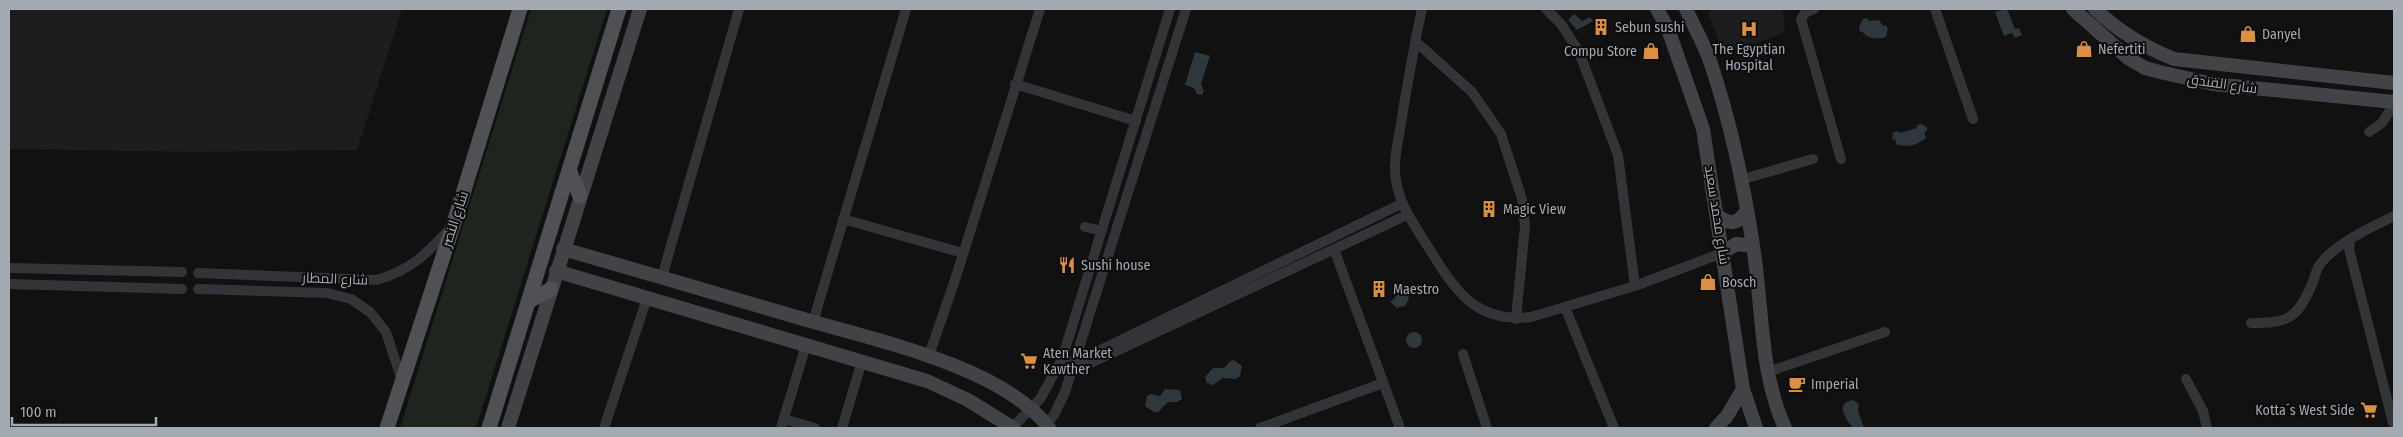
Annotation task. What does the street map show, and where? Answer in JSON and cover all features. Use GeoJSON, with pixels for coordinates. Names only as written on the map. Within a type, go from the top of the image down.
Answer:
{"type":"FeatureCollection","features":[{"type":"Feature","properties":{"kind":"main road","name":"شارع النصر"},"geometry":{"type":"LineString","coordinates":[[387,428],[453,226],[520,9]]}},
{"type":"Feature","properties":{"kind":"main road"},"geometry":{"type":"LineString","coordinates":[[489,428],[619,9]]}},
{"type":"Feature","properties":{"kind":"main road"},"geometry":{"type":"LineString","coordinates":[[569,170],[580,196]]}},
{"type":"Feature","properties":{"kind":"main road"},"geometry":{"type":"LineString","coordinates":[[529,301],[551,289]]}},
{"type":"Feature","properties":{"kind":"street"},"geometry":{"type":"LineString","coordinates":[[508,428],[640,9]]}},
{"type":"Feature","properties":{"kind":"street"},"geometry":{"type":"LineString","coordinates":[[662,277],[739,9]]}},
{"type":"Feature","properties":{"kind":"street"},"geometry":{"type":"LineString","coordinates":[[813,322],[906,9]]}},
{"type":"Feature","properties":{"kind":"street"},"geometry":{"type":"LineString","coordinates":[[929,355],[1040,9]]}},
{"type":"Feature","properties":{"kind":"street"},"geometry":{"type":"LineString","coordinates":[[556,271],[934,383],[968,400],[1012,428],[1032,409],[1048,388],[1060,363],[1170,9]]}},
{"type":"Feature","properties":{"kind":"street"},"geometry":{"type":"LineString","coordinates":[[563,249],[929,355],[981,378],[1017,398],[1032,409],[1047,427],[1060,404],[1074,365],[1186,9]]}},
{"type":"Feature","properties":{"kind":"street"},"geometry":{"type":"LineString","coordinates":[[1422,9],[1394,167],[1401,204],[1407,215],[1443,274],[1459,293],[1474,305],[1492,314],[1516,319],[1565,307],[1635,286],[1722,254],[1736,244],[1753,246]]}},
{"type":"Feature","properties":{"kind":"street"},"geometry":{"type":"LineString","coordinates":[[1546,9],[1561,24],[1579,52],[1618,155],[1635,286]]}},
{"type":"Feature","properties":{"kind":"street","name":"شارع محمد سعيد"},"geometry":{"type":"LineString","coordinates":[[1657,9],[1668,28],[1703,129],[1744,388],[1756,428]]}},
{"type":"Feature","properties":{"kind":"street","name":"شارع محمد سعيد"},"geometry":{"type":"LineString","coordinates":[[1686,9],[1711,63],[1728,119],[1753,246],[1772,395],[1785,428]]}},
{"type":"Feature","properties":{"kind":"street"},"geometry":{"type":"LineString","coordinates":[[1814,9],[1806,12],[1801,19],[1841,159]]}},
{"type":"Feature","properties":{"kind":"street"},"geometry":{"type":"LineString","coordinates":[[1935,9],[1974,118]]}},
{"type":"Feature","properties":{"kind":"street","name":"شارع الفندق"},"geometry":{"type":"LineString","coordinates":[[2072,9],[2128,58],[2144,68],[2213,84],[2394,103]]}},
{"type":"Feature","properties":{"kind":"street","name":"شارع الفندق"},"geometry":{"type":"LineString","coordinates":[[2094,9],[2125,34],[2156,52],[2174,59],[2394,83]]}},
{"type":"Feature","properties":{"kind":"street"},"geometry":{"type":"LineString","coordinates":[[1415,41],[1472,92],[1501,134],[1522,199],[1525,226],[1516,319]]}},
{"type":"Feature","properties":{"kind":"street"},"geometry":{"type":"LineString","coordinates":[[1016,84],[1136,121]]}},
{"type":"Feature","properties":{"kind":"street"},"geometry":{"type":"LineString","coordinates":[[2370,132],[2382,123],[2394,103]]}},
{"type":"Feature","properties":{"kind":"street"},"geometry":{"type":"LineString","coordinates":[[1740,180],[1813,159]]}},
{"type":"Feature","properties":{"kind":"street"},"geometry":{"type":"LineString","coordinates":[[1074,365],[1401,204]]}},
{"type":"Feature","properties":{"kind":"street"},"geometry":{"type":"LineString","coordinates":[[1718,216],[1725,222],[1734,222],[1741,219],[1746,212]]}},
{"type":"Feature","properties":{"kind":"street"},"geometry":{"type":"LineString","coordinates":[[1060,363],[1074,365],[1078,369],[1244,293],[1407,215]]}},
{"type":"Feature","properties":{"kind":"street"},"geometry":{"type":"LineString","coordinates":[[2251,323],[2279,323],[2296,313],[2308,294],[2320,264],[2350,240],[2394,216]]}},
{"type":"Feature","properties":{"kind":"street"},"geometry":{"type":"LineString","coordinates":[[843,219],[963,253]]}},
{"type":"Feature","properties":{"kind":"street","name":"شارع المطار"},"geometry":{"type":"LineString","coordinates":[[198,273],[376,280],[397,275],[419,261],[453,226]]}},
{"type":"Feature","properties":{"kind":"street"},"geometry":{"type":"LineString","coordinates":[[1085,226],[1102,231]]}},
{"type":"Feature","properties":{"kind":"street"},"geometry":{"type":"LineString","coordinates":[[2350,240],[2349,249],[2393,423]]}},
{"type":"Feature","properties":{"kind":"street"},"geometry":{"type":"LineString","coordinates":[[1334,249],[1400,428]]}},
{"type":"Feature","properties":{"kind":"street"},"geometry":{"type":"LineString","coordinates":[[585,279],[584,267],[592,257]]}},
{"type":"Feature","properties":{"kind":"street"},"geometry":{"type":"LineString","coordinates":[[9,268],[182,272]]}},
{"type":"Feature","properties":{"kind":"street"},"geometry":{"type":"LineString","coordinates":[[109,270],[109,287]]}},
{"type":"Feature","properties":{"kind":"street"},"geometry":{"type":"LineString","coordinates":[[262,276],[262,291]]}},
{"type":"Feature","properties":{"kind":"street"},"geometry":{"type":"LineString","coordinates":[[1238,283],[1244,293]]}},
{"type":"Feature","properties":{"kind":"street"},"geometry":{"type":"LineString","coordinates":[[9,284],[182,289]]}},
{"type":"Feature","properties":{"kind":"street","name":"شارع المطار"},"geometry":{"type":"LineString","coordinates":[[198,289],[327,293],[351,299],[370,312],[386,332],[402,381]]}},
{"type":"Feature","properties":{"kind":"street"},"geometry":{"type":"LineString","coordinates":[[604,428],[647,298]]}},
{"type":"Feature","properties":{"kind":"street"},"geometry":{"type":"LineString","coordinates":[[1565,307],[1614,428]]}},
{"type":"Feature","properties":{"kind":"street"},"geometry":{"type":"LineString","coordinates":[[1768,372],[1886,332]]}},
{"type":"Feature","properties":{"kind":"street"},"geometry":{"type":"LineString","coordinates":[[806,345],[783,424],[815,428]]}},
{"type":"Feature","properties":{"kind":"street"},"geometry":{"type":"LineString","coordinates":[[1463,354],[1487,428]]}},
{"type":"Feature","properties":{"kind":"street"},"geometry":{"type":"LineString","coordinates":[[842,428],[862,362]]}},
{"type":"Feature","properties":{"kind":"street"},"geometry":{"type":"LineString","coordinates":[[2186,379],[2204,411],[2207,428]]}},
{"type":"Feature","properties":{"kind":"street"},"geometry":{"type":"LineString","coordinates":[[1260,428],[1383,383]]}},
{"type":"Feature","properties":{"kind":"street"},"geometry":{"type":"LineString","coordinates":[[1716,428],[1727,416],[1744,388]]}},
{"type":"Feature","properties":{"kind":"shaded area"},"geometry":{"type":"Polygon","coordinates":[[[9,9],[402,9],[357,150],[196,152],[9,149],[9,9]]]}},
{"type":"Feature","properties":{"kind":"shaded area"},"geometry":{"type":"Polygon","coordinates":[[[531,9],[607,9],[476,428],[400,428],[531,9]]]}},
{"type":"Feature","properties":{"kind":"shaded area","name":"The Egyptian Hospital"},"geometry":{"type":"Polygon","coordinates":[[[1710,9],[1782,9],[1785,25],[1782,34],[1724,54],[1709,15],[1710,9]]]}},
{"type":"Feature","properties":{"kind":"shaded area"},"geometry":{"type":"Polygon","coordinates":[[[2007,9],[2015,29],[2019,28],[2022,35],[2015,38],[2012,33],[2004,36],[1995,12],[2007,9]]]}},
{"type":"Feature","properties":{"kind":"shaded area"},"geometry":{"type":"Polygon","coordinates":[[[1574,14],[1582,21],[1590,17],[1593,21],[1577,30],[1568,20],[1574,14]]]}},
{"type":"Feature","properties":{"kind":"shaded area"},"geometry":{"type":"Polygon","coordinates":[[[1867,18],[1869,21],[1879,20],[1883,26],[1886,25],[1888,29],[1886,37],[1873,38],[1867,36],[1862,31],[1860,32],[1859,27],[1863,19],[1867,18]]]}},
{"type":"Feature","properties":{"kind":"shaded area"},"geometry":{"type":"Polygon","coordinates":[[[1195,52],[1210,56],[1201,84],[1204,91],[1202,95],[1197,94],[1194,88],[1185,85],[1195,52]]]}},
{"type":"Feature","properties":{"kind":"shaded area"},"geometry":{"type":"Polygon","coordinates":[[[1921,124],[1927,127],[1927,131],[1924,132],[1926,138],[1919,143],[1902,146],[1897,145],[1895,139],[1892,140],[1893,132],[1898,131],[1899,133],[1917,128],[1917,125],[1921,124]]]}},
{"type":"Feature","properties":{"kind":"shaded area"},"geometry":{"type":"Polygon","coordinates":[[[1401,290],[1407,293],[1409,299],[1405,306],[1397,308],[1390,302],[1395,298],[1397,291],[1401,290]]]}},
{"type":"Feature","properties":{"kind":"shaded area"},"geometry":{"type":"Polygon","coordinates":[[[1414,332],[1420,334],[1422,340],[1420,346],[1414,348],[1408,346],[1406,340],[1408,334],[1414,332]]]}},
{"type":"Feature","properties":{"kind":"shaded area"},"geometry":{"type":"Polygon","coordinates":[[[1234,360],[1242,366],[1240,376],[1236,379],[1223,378],[1213,385],[1207,383],[1205,377],[1213,368],[1224,368],[1230,361],[1234,360]]]}},
{"type":"Feature","properties":{"kind":"shaded area"},"geometry":{"type":"Polygon","coordinates":[[[1165,389],[1180,390],[1182,399],[1177,402],[1168,402],[1158,412],[1154,412],[1145,406],[1147,396],[1151,394],[1160,396],[1165,389]]]}},
{"type":"Feature","properties":{"kind":"shaded area"},"geometry":{"type":"Polygon","coordinates":[[[1853,400],[1859,404],[1858,411],[1864,428],[1853,428],[1843,412],[1844,404],[1853,400]]]}},
{"type":"Feature","properties":{"kind":"place","name":"Sebun sushi"},"geometry":{"type":"Point","coordinates":[1601,27]}},
{"type":"Feature","properties":{"kind":"place","name":"The Egyptian Hospital"},"geometry":{"type":"Point","coordinates":[1749,29]}},
{"type":"Feature","properties":{"kind":"place","name":"Danyel"},"geometry":{"type":"Point","coordinates":[2248,34]}},
{"type":"Feature","properties":{"kind":"place","name":"Nefertiti"},"geometry":{"type":"Point","coordinates":[2084,49]}},
{"type":"Feature","properties":{"kind":"place","name":"Compu Store"},"geometry":{"type":"Point","coordinates":[1651,51]}},
{"type":"Feature","properties":{"kind":"place","name":"Magic View"},"geometry":{"type":"Point","coordinates":[1489,209]}},
{"type":"Feature","properties":{"kind":"place","name":"Sushi house"},"geometry":{"type":"Point","coordinates":[1067,265]}},
{"type":"Feature","properties":{"kind":"place","name":"Bosch"},"geometry":{"type":"Point","coordinates":[1708,282]}},
{"type":"Feature","properties":{"kind":"place","name":"Maestro"},"geometry":{"type":"Point","coordinates":[1379,289]}},
{"type":"Feature","properties":{"kind":"place","name":"Aten Market Kawther"},"geometry":{"type":"Point","coordinates":[1029,361]}},
{"type":"Feature","properties":{"kind":"place","name":"Imperial"},"geometry":{"type":"Point","coordinates":[1797,384]}},
{"type":"Feature","properties":{"kind":"place","name":"Kotta´s West Side"},"geometry":{"type":"Point","coordinates":[2369,410]}}]}
